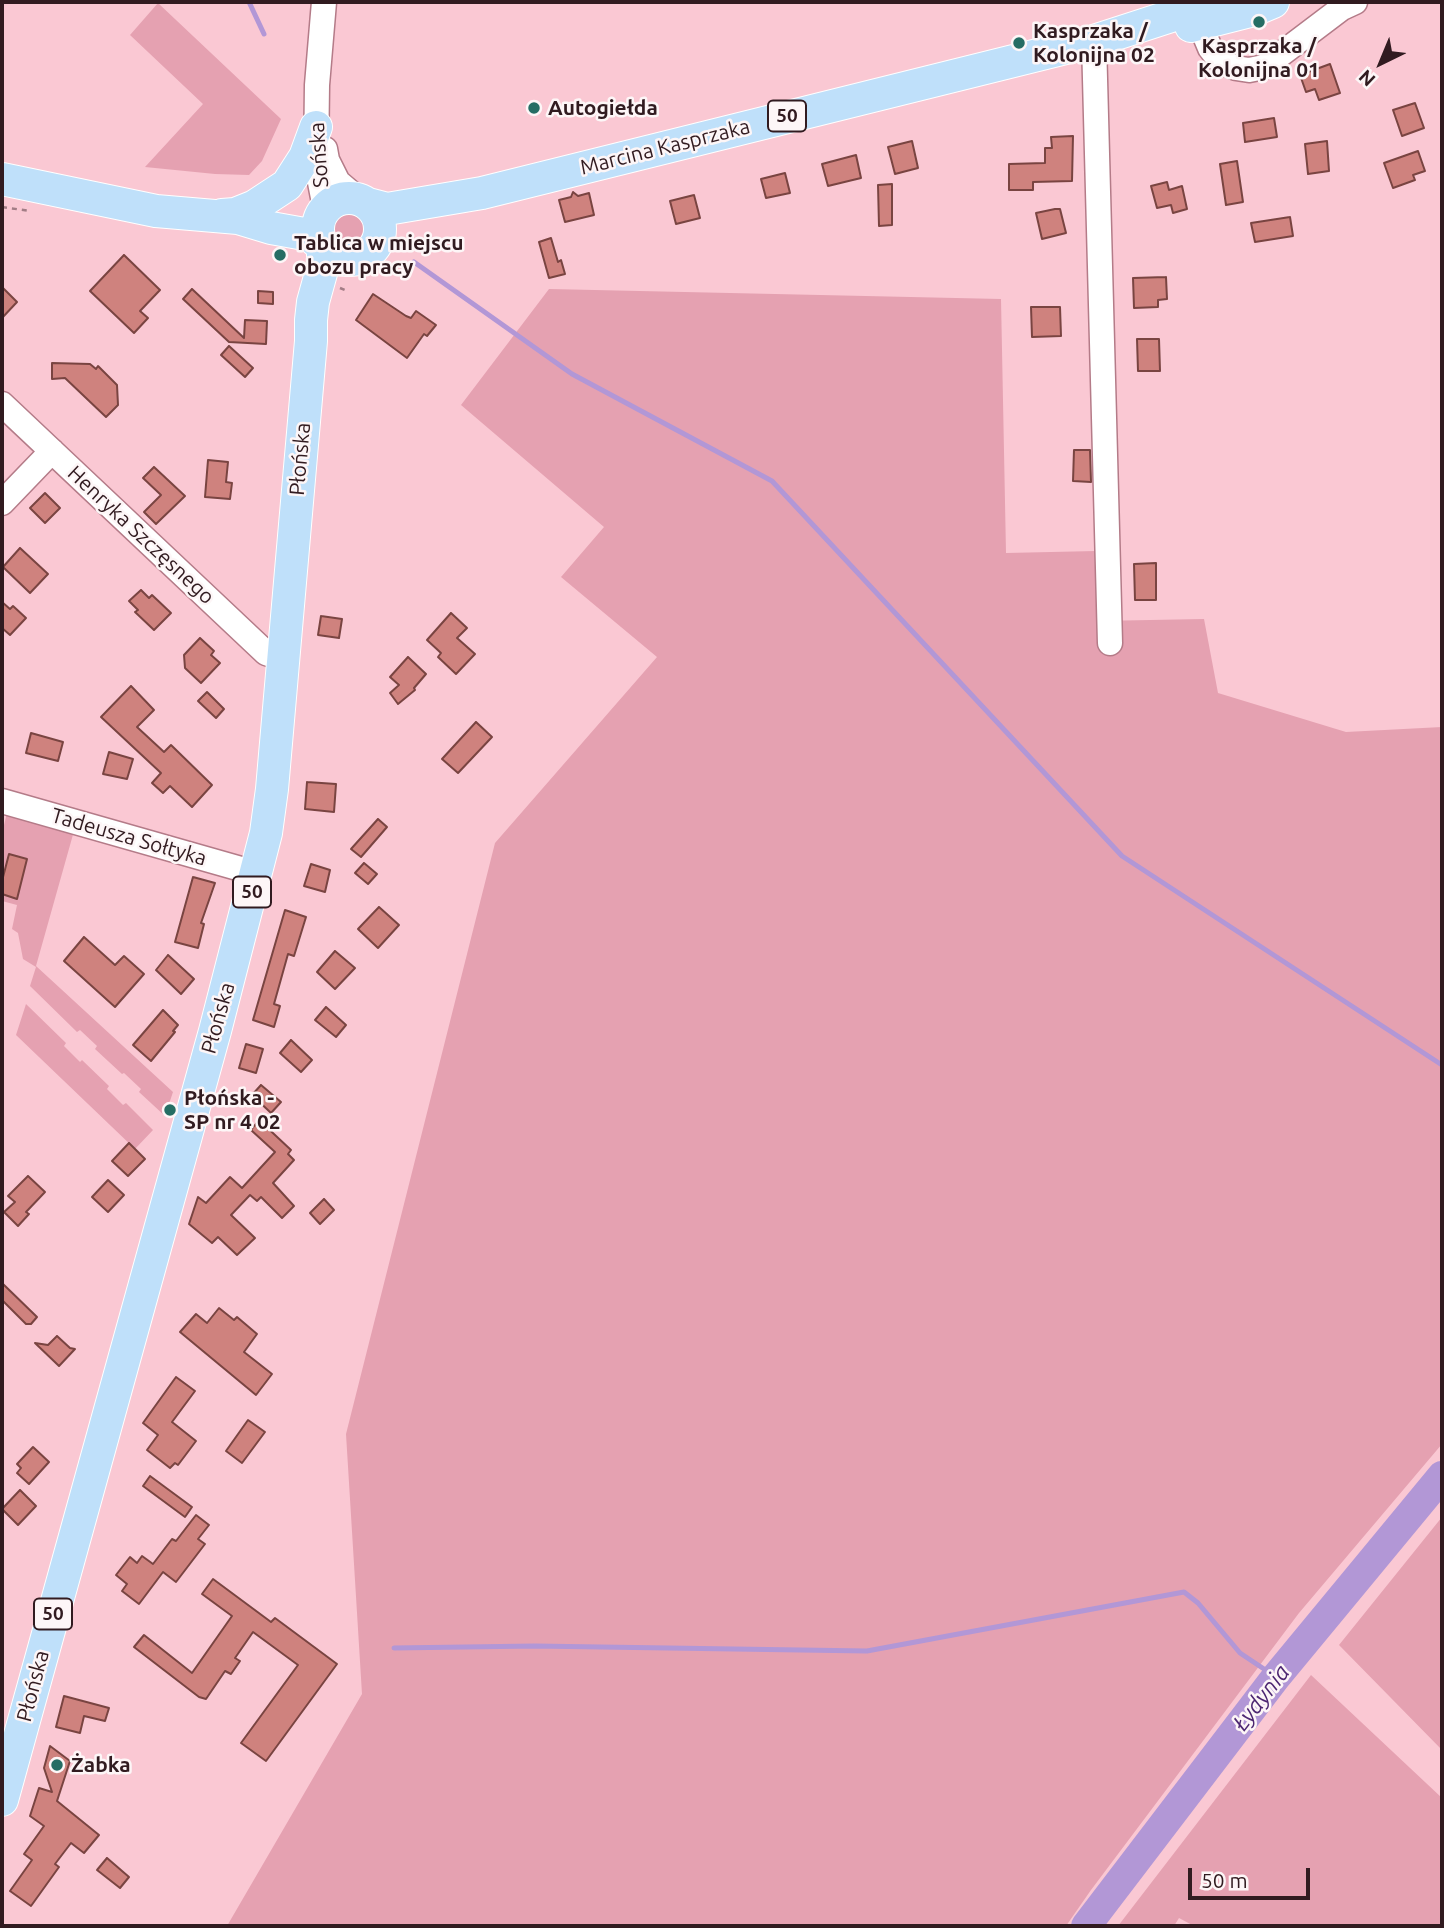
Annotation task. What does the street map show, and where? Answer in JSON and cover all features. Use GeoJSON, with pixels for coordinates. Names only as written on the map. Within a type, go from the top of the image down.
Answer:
{"type":"FeatureCollection","features":[{"type":"Feature","properties":{"kind":"main road","name":"Marcina Kasprzaka"},"geometry":{"type":"LineString","coordinates":[[363,201],[387,209],[481,193],[1094,41],[1149,36],[1200,9],[1254,10],[1273,2]]}},
{"type":"Feature","properties":{"kind":"main road"},"geometry":{"type":"LineString","coordinates":[[229,216],[255,206],[287,185],[305,157],[316,114]]}},
{"type":"Feature","properties":{"kind":"main road"},"geometry":{"type":"LineString","coordinates":[[2,179],[156,211],[229,216],[309,215],[338,199],[363,201],[375,211],[380,224],[379,238],[368,253],[341,260],[310,235],[229,216]]}},
{"type":"Feature","properties":{"kind":"main road","name":"Marcina Kasprzaka"},"geometry":{"type":"LineString","coordinates":[[368,253],[390,235],[481,193]]}},
{"type":"Feature","properties":{"kind":"main road"},"geometry":{"type":"LineString","coordinates":[[322,246],[317,227],[324,209]]}},
{"type":"Feature","properties":{"kind":"main road","name":"Płońska"},"geometry":{"type":"LineString","coordinates":[[2,1800],[258,871],[266,833],[284,659],[313,302],[323,266],[322,246]]}},
{"type":"Feature","properties":{"kind":"main road","name":"Płońska"},"geometry":{"type":"LineString","coordinates":[[311,341],[336,286],[347,271],[368,253]]}},
{"type":"Feature","properties":{"kind":"street","name":"Sońska"},"geometry":{"type":"LineString","coordinates":[[324,2],[316,114],[316,162],[324,209]]}},
{"type":"Feature","properties":{"kind":"street"},"geometry":{"type":"LineString","coordinates":[[1200,9],[1210,48],[1222,62],[1249,70],[1264,67],[1342,8],[1356,2]]}},
{"type":"Feature","properties":{"kind":"street"},"geometry":{"type":"LineString","coordinates":[[1094,41],[1110,643]]}},
{"type":"Feature","properties":{"kind":"street","name":"Sońska"},"geometry":{"type":"LineString","coordinates":[[316,114],[332,173],[345,190],[363,201]]}},
{"type":"Feature","properties":{"kind":"street","name":"Henryka Szczęsnego"},"geometry":{"type":"LineString","coordinates":[[2,404],[266,653],[284,659]]}},
{"type":"Feature","properties":{"kind":"street"},"geometry":{"type":"LineString","coordinates":[[2,503],[51,451]]}},
{"type":"Feature","properties":{"kind":"street","name":"Tadeusza Sołtyka"},"geometry":{"type":"LineString","coordinates":[[2,801],[241,869],[258,871]]}},
{"type":"Feature","properties":{"kind":"shaded area"},"geometry":{"type":"Polygon","coordinates":[[[158,3],[281,119],[262,161],[249,175],[145,167],[203,104],[130,35],[158,3]]]}},
{"type":"Feature","properties":{"kind":"shaded area"},"geometry":{"type":"Polygon","coordinates":[[[349,210],[362,216],[368,229],[362,242],[349,248],[336,242],[330,229],[336,216],[349,210]]]}},
{"type":"Feature","properties":{"kind":"shaded area"},"geometry":{"type":"Polygon","coordinates":[[[549,289],[1001,299],[1006,553],[1096,551],[1097,621],[1204,619],[1218,693],[1346,732],[1442,727],[1442,1444],[1299,1613],[1066,1926],[227,1926],[362,1694],[346,1434],[495,843],[657,657],[561,577],[604,527],[461,405],[549,289]]]}},
{"type":"Feature","properties":{"kind":"shaded area"},"geometry":{"type":"Polygon","coordinates":[[[7,813],[74,831],[36,966],[173,1092],[165,1116],[139,1092],[141,1089],[95,1049],[97,1046],[80,1030],[77,1032],[30,986],[36,967],[23,959],[18,933],[12,929],[17,905],[2,901],[2,833],[7,813]]]}},
{"type":"Feature","properties":{"kind":"shaded area"},"geometry":{"type":"Polygon","coordinates":[[[26,1004],[66,1043],[64,1046],[80,1062],[82,1060],[109,1086],[107,1089],[123,1105],[126,1103],[153,1130],[135,1149],[16,1035],[26,1004]]]}},
{"type":"Feature","properties":{"kind":"shaded area"},"geometry":{"type":"Polygon","coordinates":[[[1442,1517],[1442,1750],[1339,1645],[1442,1517]]]}},
{"type":"Feature","properties":{"kind":"shaded area"},"geometry":{"type":"Polygon","coordinates":[[[1311,1675],[1442,1798],[1442,1926],[1194,1926],[1179,1918],[1174,1926],[1118,1926],[1311,1675]]]}},
{"type":"Feature","properties":{"kind":"building"},"geometry":{"type":"Polygon","coordinates":[[[1330,64],[1340,93],[1319,100],[1315,89],[1306,92],[1300,75],[1330,64]]]}},
{"type":"Feature","properties":{"kind":"building"},"geometry":{"type":"Polygon","coordinates":[[[1415,103],[1424,128],[1402,136],[1393,110],[1415,103]]]}},
{"type":"Feature","properties":{"kind":"building"},"geometry":{"type":"Polygon","coordinates":[[[1274,118],[1277,137],[1245,142],[1243,123],[1274,118]]]}},
{"type":"Feature","properties":{"kind":"building"},"geometry":{"type":"Polygon","coordinates":[[[1073,136],[1072,181],[1033,182],[1033,190],[1009,190],[1009,164],[1045,163],[1045,148],[1052,148],[1051,137],[1073,136]]]}},
{"type":"Feature","properties":{"kind":"building"},"geometry":{"type":"Polygon","coordinates":[[[912,141],[918,168],[895,174],[888,147],[912,141]]]}},
{"type":"Feature","properties":{"kind":"building"},"geometry":{"type":"Polygon","coordinates":[[[1327,141],[1329,171],[1308,174],[1305,144],[1327,141]]]}},
{"type":"Feature","properties":{"kind":"building"},"geometry":{"type":"Polygon","coordinates":[[[1418,151],[1425,171],[1413,175],[1415,180],[1393,188],[1384,163],[1418,151]]]}},
{"type":"Feature","properties":{"kind":"building"},"geometry":{"type":"Polygon","coordinates":[[[856,155],[861,178],[828,186],[822,164],[856,155]]]}},
{"type":"Feature","properties":{"kind":"building"},"geometry":{"type":"Polygon","coordinates":[[[1237,161],[1243,202],[1226,205],[1220,164],[1237,161]]]}},
{"type":"Feature","properties":{"kind":"building"},"geometry":{"type":"Polygon","coordinates":[[[785,173],[790,193],[766,198],[761,179],[785,173]]]}},
{"type":"Feature","properties":{"kind":"building"},"geometry":{"type":"Polygon","coordinates":[[[1167,182],[1169,190],[1182,186],[1187,209],[1173,213],[1171,205],[1157,208],[1151,186],[1167,182]]]}},
{"type":"Feature","properties":{"kind":"building"},"geometry":{"type":"Polygon","coordinates":[[[892,184],[892,225],[879,226],[878,185],[892,184]]]}},
{"type":"Feature","properties":{"kind":"building"},"geometry":{"type":"Polygon","coordinates":[[[573,192],[578,196],[589,193],[594,215],[565,222],[559,200],[571,197],[573,192]]]}},
{"type":"Feature","properties":{"kind":"building"},"geometry":{"type":"Polygon","coordinates":[[[694,195],[700,218],[676,224],[670,201],[694,195]]]}},
{"type":"Feature","properties":{"kind":"building"},"geometry":{"type":"Polygon","coordinates":[[[1060,209],[1066,233],[1042,239],[1036,213],[1060,209]]]}},
{"type":"Feature","properties":{"kind":"building"},"geometry":{"type":"Polygon","coordinates":[[[1290,217],[1293,236],[1255,242],[1251,223],[1290,217]]]}},
{"type":"Feature","properties":{"kind":"building"},"geometry":{"type":"Polygon","coordinates":[[[551,238],[558,262],[561,260],[565,274],[549,278],[539,242],[551,238]]]}},
{"type":"Feature","properties":{"kind":"building"},"geometry":{"type":"Polygon","coordinates":[[[124,255],[160,290],[140,311],[148,318],[134,333],[90,291],[124,255]]]}},
{"type":"Feature","properties":{"kind":"building"},"geometry":{"type":"Polygon","coordinates":[[[1166,277],[1167,299],[1158,300],[1158,307],[1134,308],[1133,278],[1166,277]]]}},
{"type":"Feature","properties":{"kind":"building"},"geometry":{"type":"Polygon","coordinates":[[[2,287],[17,302],[2,318],[2,287]]]}},
{"type":"Feature","properties":{"kind":"building"},"geometry":{"type":"Polygon","coordinates":[[[192,289],[244,338],[245,320],[267,321],[266,344],[229,342],[183,299],[192,289]]]}},
{"type":"Feature","properties":{"kind":"building"},"geometry":{"type":"Polygon","coordinates":[[[258,291],[273,292],[273,304],[258,303],[258,291]]]}},
{"type":"Feature","properties":{"kind":"building"},"geometry":{"type":"Polygon","coordinates":[[[373,294],[406,316],[411,318],[416,311],[436,325],[427,336],[424,334],[407,358],[356,320],[373,294]]]}},
{"type":"Feature","properties":{"kind":"building"},"geometry":{"type":"Polygon","coordinates":[[[1031,307],[1060,307],[1061,336],[1032,337],[1031,307]]]}},
{"type":"Feature","properties":{"kind":"building"},"geometry":{"type":"Polygon","coordinates":[[[1137,339],[1159,339],[1160,371],[1138,371],[1137,339]]]}},
{"type":"Feature","properties":{"kind":"building"},"geometry":{"type":"Polygon","coordinates":[[[229,346],[253,368],[245,377],[221,355],[229,346]]]}},
{"type":"Feature","properties":{"kind":"building"},"geometry":{"type":"Polygon","coordinates":[[[52,363],[90,364],[96,369],[98,366],[117,385],[118,405],[106,417],[65,378],[52,379],[52,363]]]}},
{"type":"Feature","properties":{"kind":"building"},"geometry":{"type":"Polygon","coordinates":[[[1074,450],[1090,450],[1091,482],[1073,481],[1074,450]]]}},
{"type":"Feature","properties":{"kind":"building"},"geometry":{"type":"Polygon","coordinates":[[[208,460],[228,462],[226,482],[232,483],[230,499],[205,497],[208,460]]]}},
{"type":"Feature","properties":{"kind":"building"},"geometry":{"type":"Polygon","coordinates":[[[154,467],[185,496],[156,524],[144,512],[161,495],[143,478],[154,467]]]}},
{"type":"Feature","properties":{"kind":"building"},"geometry":{"type":"Polygon","coordinates":[[[45,493],[60,508],[45,523],[30,508],[45,493]]]}},
{"type":"Feature","properties":{"kind":"building"},"geometry":{"type":"Polygon","coordinates":[[[20,548],[48,574],[30,593],[3,567],[20,548]]]}},
{"type":"Feature","properties":{"kind":"building"},"geometry":{"type":"Polygon","coordinates":[[[1156,563],[1156,600],[1135,600],[1134,564],[1156,563]]]}},
{"type":"Feature","properties":{"kind":"building"},"geometry":{"type":"Polygon","coordinates":[[[141,590],[149,598],[152,595],[171,613],[154,630],[135,612],[138,610],[129,601],[141,590]]]}},
{"type":"Feature","properties":{"kind":"building"},"geometry":{"type":"Polygon","coordinates":[[[2,602],[10,609],[13,606],[26,618],[10,635],[2,628],[2,602]]]}},
{"type":"Feature","properties":{"kind":"building"},"geometry":{"type":"Polygon","coordinates":[[[451,613],[467,628],[457,638],[475,654],[456,674],[438,657],[441,653],[427,640],[451,613]]]}},
{"type":"Feature","properties":{"kind":"building"},"geometry":{"type":"Polygon","coordinates":[[[321,616],[342,619],[339,638],[318,635],[321,616]]]}},
{"type":"Feature","properties":{"kind":"building"},"geometry":{"type":"Polygon","coordinates":[[[200,638],[214,651],[211,655],[220,663],[201,683],[185,668],[184,655],[200,638]]]}},
{"type":"Feature","properties":{"kind":"building"},"geometry":{"type":"Polygon","coordinates":[[[408,657],[426,674],[415,690],[398,704],[390,693],[399,685],[390,677],[408,657]]]}},
{"type":"Feature","properties":{"kind":"building"},"geometry":{"type":"Polygon","coordinates":[[[131,686],[154,710],[137,727],[164,752],[171,745],[212,785],[192,807],[170,786],[163,793],[152,783],[161,773],[101,717],[131,686]]]}},
{"type":"Feature","properties":{"kind":"building"},"geometry":{"type":"Polygon","coordinates":[[[207,692],[224,709],[216,718],[198,701],[207,692]]]}},
{"type":"Feature","properties":{"kind":"building"},"geometry":{"type":"Polygon","coordinates":[[[476,722],[492,737],[458,773],[442,759],[476,722]]]}},
{"type":"Feature","properties":{"kind":"building"},"geometry":{"type":"Polygon","coordinates":[[[31,733],[63,742],[58,761],[26,753],[31,733]]]}},
{"type":"Feature","properties":{"kind":"building"},"geometry":{"type":"Polygon","coordinates":[[[109,752],[133,759],[127,779],[103,774],[109,752]]]}},
{"type":"Feature","properties":{"kind":"building"},"geometry":{"type":"Polygon","coordinates":[[[307,782],[336,784],[334,812],[305,809],[307,782]]]}},
{"type":"Feature","properties":{"kind":"building"},"geometry":{"type":"Polygon","coordinates":[[[378,819],[387,827],[361,857],[351,849],[378,819]]]}},
{"type":"Feature","properties":{"kind":"building"},"geometry":{"type":"Polygon","coordinates":[[[9,854],[27,859],[17,899],[2,894],[2,881],[9,854]]]}},
{"type":"Feature","properties":{"kind":"building"},"geometry":{"type":"Polygon","coordinates":[[[364,863],[377,874],[368,884],[355,873],[364,863]]]}},
{"type":"Feature","properties":{"kind":"building"},"geometry":{"type":"Polygon","coordinates":[[[311,864],[330,870],[325,892],[304,886],[311,864]]]}},
{"type":"Feature","properties":{"kind":"building"},"geometry":{"type":"Polygon","coordinates":[[[193,877],[215,883],[201,923],[204,924],[198,948],[175,942],[193,877]]]}},
{"type":"Feature","properties":{"kind":"building"},"geometry":{"type":"Polygon","coordinates":[[[379,907],[399,925],[378,948],[358,929],[379,907]]]}},
{"type":"Feature","properties":{"kind":"building"},"geometry":{"type":"Polygon","coordinates":[[[285,910],[306,917],[294,956],[288,954],[274,1004],[280,1006],[274,1027],[253,1020],[285,910]]]}},
{"type":"Feature","properties":{"kind":"building"},"geometry":{"type":"Polygon","coordinates":[[[84,937],[115,965],[124,956],[144,974],[115,1007],[64,961],[84,937]]]}},
{"type":"Feature","properties":{"kind":"building"},"geometry":{"type":"Polygon","coordinates":[[[335,951],[355,968],[335,989],[317,972],[335,951]]]}},
{"type":"Feature","properties":{"kind":"building"},"geometry":{"type":"Polygon","coordinates":[[[168,955],[194,979],[181,994],[156,970],[168,955]]]}},
{"type":"Feature","properties":{"kind":"building"},"geometry":{"type":"Polygon","coordinates":[[[326,1007],[346,1025],[336,1037],[315,1020],[326,1007]]]}},
{"type":"Feature","properties":{"kind":"building"},"geometry":{"type":"Polygon","coordinates":[[[163,1010],[178,1025],[151,1061],[133,1045],[163,1010]]]}},
{"type":"Feature","properties":{"kind":"building"},"geometry":{"type":"Polygon","coordinates":[[[291,1040],[312,1060],[301,1072],[280,1053],[291,1040]]]}},
{"type":"Feature","properties":{"kind":"building"},"geometry":{"type":"Polygon","coordinates":[[[246,1044],[263,1049],[256,1073],[239,1068],[246,1044]]]}},
{"type":"Feature","properties":{"kind":"building"},"geometry":{"type":"Polygon","coordinates":[[[261,1085],[281,1102],[271,1113],[252,1095],[261,1085]]]}},
{"type":"Feature","properties":{"kind":"building"},"geometry":{"type":"Polygon","coordinates":[[[259,1120],[291,1150],[288,1154],[294,1160],[273,1183],[294,1206],[282,1218],[261,1197],[257,1201],[250,1195],[231,1215],[255,1238],[237,1255],[218,1237],[212,1243],[189,1224],[198,1197],[206,1203],[230,1177],[242,1188],[275,1152],[251,1130],[259,1120]]]}},
{"type":"Feature","properties":{"kind":"building"},"geometry":{"type":"Polygon","coordinates":[[[129,1143],[145,1159],[128,1176],[112,1161],[129,1143]]]}},
{"type":"Feature","properties":{"kind":"building"},"geometry":{"type":"Polygon","coordinates":[[[28,1176],[45,1192],[26,1212],[29,1214],[18,1226],[4,1212],[15,1202],[8,1196],[28,1176]]]}},
{"type":"Feature","properties":{"kind":"building"},"geometry":{"type":"Polygon","coordinates":[[[108,1180],[124,1195],[108,1212],[92,1197],[108,1180]]]}},
{"type":"Feature","properties":{"kind":"building"},"geometry":{"type":"Polygon","coordinates":[[[324,1199],[334,1210],[320,1224],[310,1213],[324,1199]]]}},
{"type":"Feature","properties":{"kind":"building"},"geometry":{"type":"Polygon","coordinates":[[[2,1283],[37,1317],[31,1324],[26,1324],[2,1300],[2,1283]]]}},
{"type":"Feature","properties":{"kind":"building"},"geometry":{"type":"Polygon","coordinates":[[[219,1308],[234,1320],[237,1317],[257,1334],[244,1352],[272,1374],[256,1395],[180,1332],[196,1314],[207,1323],[219,1308]]]}},
{"type":"Feature","properties":{"kind":"building"},"geometry":{"type":"Polygon","coordinates":[[[57,1336],[70,1348],[75,1349],[59,1366],[35,1343],[48,1345],[57,1336]]]}},
{"type":"Feature","properties":{"kind":"building"},"geometry":{"type":"Polygon","coordinates":[[[176,1377],[195,1391],[172,1422],[196,1441],[178,1465],[175,1463],[170,1468],[147,1450],[158,1435],[143,1423],[176,1377]]]}},
{"type":"Feature","properties":{"kind":"building"},"geometry":{"type":"Polygon","coordinates":[[[248,1420],[265,1432],[242,1463],[226,1451],[248,1420]]]}},
{"type":"Feature","properties":{"kind":"building"},"geometry":{"type":"Polygon","coordinates":[[[33,1447],[49,1462],[29,1484],[17,1473],[21,1468],[17,1464],[33,1447]]]}},
{"type":"Feature","properties":{"kind":"building"},"geometry":{"type":"Polygon","coordinates":[[[150,1476],[192,1507],[185,1517],[143,1486],[150,1476]]]}},
{"type":"Feature","properties":{"kind":"building"},"geometry":{"type":"Polygon","coordinates":[[[20,1490],[36,1506],[18,1525],[2,1509],[20,1490]]]}},
{"type":"Feature","properties":{"kind":"building"},"geometry":{"type":"Polygon","coordinates":[[[196,1515],[209,1525],[198,1539],[205,1544],[176,1582],[163,1572],[139,1604],[122,1591],[127,1584],[116,1575],[130,1557],[137,1563],[142,1556],[153,1564],[172,1539],[176,1541],[196,1515]]]}},
{"type":"Feature","properties":{"kind":"building"},"geometry":{"type":"Polygon","coordinates":[[[213,1579],[271,1622],[275,1618],[337,1664],[266,1761],[241,1743],[298,1665],[253,1632],[235,1658],[240,1661],[231,1674],[225,1671],[206,1699],[199,1697],[134,1647],[144,1635],[192,1673],[232,1616],[202,1594],[213,1579]]]}},
{"type":"Feature","properties":{"kind":"building"},"geometry":{"type":"Polygon","coordinates":[[[64,1696],[109,1708],[105,1721],[84,1716],[80,1733],[56,1727],[64,1696]]]}},
{"type":"Feature","properties":{"kind":"building"},"geometry":{"type":"Polygon","coordinates":[[[50,1746],[70,1761],[57,1801],[99,1835],[84,1853],[71,1843],[55,1864],[59,1867],[31,1906],[10,1891],[32,1860],[24,1854],[44,1826],[30,1816],[39,1788],[52,1792],[44,1768],[50,1746]]]}},
{"type":"Feature","properties":{"kind":"building"},"geometry":{"type":"Polygon","coordinates":[[[107,1858],[129,1877],[120,1888],[97,1870],[107,1858]]]}},
{"type":"Feature","properties":{"kind":"waterway"},"geometry":{"type":"LineString","coordinates":[[249,2],[264,34]]}},
{"type":"Feature","properties":{"kind":"waterway"},"geometry":{"type":"LineString","coordinates":[[414,262],[572,374],[772,481],[1122,856],[1442,1065]]}},
{"type":"Feature","properties":{"kind":"waterway","name":"Łydynia"},"geometry":{"type":"LineString","coordinates":[[1086,1926],[1276,1677],[1442,1476]]}},
{"type":"Feature","properties":{"kind":"waterway"},"geometry":{"type":"LineString","coordinates":[[394,1648],[535,1646],[867,1651],[1184,1592],[1198,1603],[1240,1653],[1276,1677]]}},
{"type":"Feature","properties":{"kind":"place","name":"Kasprzaka / Kolonijna 01"},"geometry":{"type":"Point","coordinates":[1259,22]}},
{"type":"Feature","properties":{"kind":"place","name":"Kasprzaka / Kolonijna 02"},"geometry":{"type":"Point","coordinates":[1019,43]}},
{"type":"Feature","properties":{"kind":"place","name":"Autogiełda"},"geometry":{"type":"Point","coordinates":[534,108]}},
{"type":"Feature","properties":{"kind":"place","name":"Tablica w miejscu obozu pracy"},"geometry":{"type":"Point","coordinates":[280,255]}},
{"type":"Feature","properties":{"kind":"place","name":"Płońska - SP nr 4 02"},"geometry":{"type":"Point","coordinates":[170,1110]}},
{"type":"Feature","properties":{"kind":"place","name":"Żabka"},"geometry":{"type":"Point","coordinates":[57,1765]}}]}
